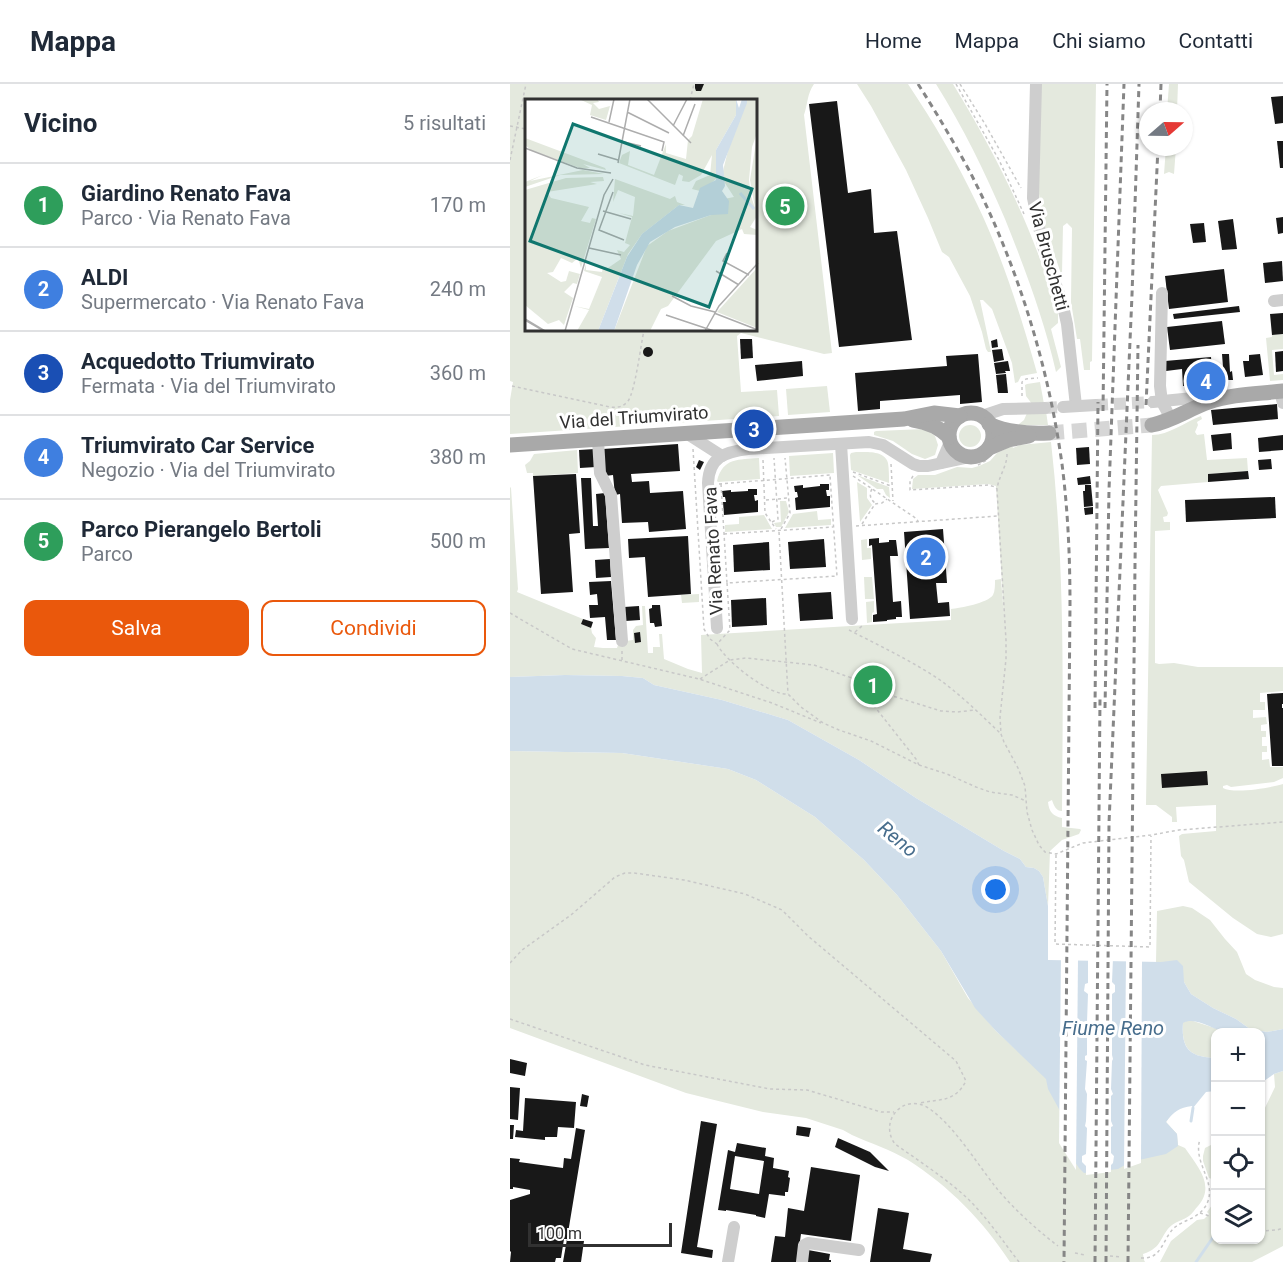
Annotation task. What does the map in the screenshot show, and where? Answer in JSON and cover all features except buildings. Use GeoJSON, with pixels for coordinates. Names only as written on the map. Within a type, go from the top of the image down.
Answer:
{"type":"FeatureCollection","features":[{"type":"Feature","properties":{"kind":"main road"},"geometry":{"type":"LineString","coordinates":[[1152,425],[1171,419],[1197,406],[1222,399],[1282,396]]}},
{"type":"Feature","properties":{"kind":"main road","name":"Via del Triumvirato"},"geometry":{"type":"LineString","coordinates":[[510,445],[689,438],[904,419],[934,413],[960,416]]}},
{"type":"Feature","properties":{"kind":"main road"},"geometry":{"type":"LineString","coordinates":[[972,414],[985,420],[1002,428],[1043,433],[1008,440],[989,448],[982,454],[970,457],[957,452],[950,440],[952,425],[960,416],[972,414]]}},
{"type":"Feature","properties":{"kind":"main road","name":"Via del Triumvirato"},"geometry":{"type":"LineString","coordinates":[[904,419],[932,425],[940,429],[950,440]]}},
{"type":"Feature","properties":{"kind":"main road"},"geometry":{"type":"LineString","coordinates":[[985,420],[993,434],[989,448]]}},
{"type":"Feature","properties":{"kind":"street","name":"Via Bruschetti"},"geometry":{"type":"LineString","coordinates":[[1036,84],[1033,198],[1043,246],[1067,324],[1076,406]]}},
{"type":"Feature","properties":{"kind":"street"},"geometry":{"type":"LineString","coordinates":[[1162,293],[1158,402],[1171,419]]}},
{"type":"Feature","properties":{"kind":"street"},"geometry":{"type":"LineString","coordinates":[[1158,402],[1203,397],[1222,399]]}},
{"type":"Feature","properties":{"kind":"street"},"geometry":{"type":"LineString","coordinates":[[1063,407],[1096,405]]}},
{"type":"Feature","properties":{"kind":"street"},"geometry":{"type":"LineString","coordinates":[[985,420],[1003,409],[1045,408]]}},
{"type":"Feature","properties":{"kind":"street"},"geometry":{"type":"LineString","coordinates":[[689,438],[722,456],[748,449],[876,443],[890,448],[919,466],[970,457]]}},
{"type":"Feature","properties":{"kind":"street"},"geometry":{"type":"LineString","coordinates":[[598,440],[600,473],[611,495],[622,641]]}},
{"type":"Feature","properties":{"kind":"street"},"geometry":{"type":"LineString","coordinates":[[941,463],[950,440]]}},
{"type":"Feature","properties":{"kind":"street"},"geometry":{"type":"LineString","coordinates":[[841,444],[840,527],[853,624]]}},
{"type":"Feature","properties":{"kind":"street","name":"Via Renato Fava"},"geometry":{"type":"LineString","coordinates":[[717,628],[715,484],[709,474],[722,456]]}},
{"type":"Feature","properties":{"kind":"street"},"geometry":{"type":"LineString","coordinates":[[728,1262],[734,1227]]}},
{"type":"Feature","properties":{"kind":"street"},"geometry":{"type":"LineString","coordinates":[[802,1262],[804,1245],[808,1243],[859,1251]]}},
{"type":"Feature","properties":{"kind":"path"},"geometry":{"type":"LineString","coordinates":[[510,160],[526,84]]}},
{"type":"Feature","properties":{"kind":"path"},"geometry":{"type":"LineString","coordinates":[[690,99],[693,84]]}},
{"type":"Feature","properties":{"kind":"path"},"geometry":{"type":"LineString","coordinates":[[956,84],[999,160],[1027,220]]}},
{"type":"Feature","properties":{"kind":"path"},"geometry":{"type":"LineString","coordinates":[[960,84],[1019,185],[1027,196],[1033,198]]}},
{"type":"Feature","properties":{"kind":"path"},"geometry":{"type":"LineString","coordinates":[[510,126],[525,129]]}},
{"type":"Feature","properties":{"kind":"path"},"geometry":{"type":"LineString","coordinates":[[512,386],[610,407],[622,406],[627,403],[632,389],[644,332]]}},
{"type":"Feature","properties":{"kind":"path"},"geometry":{"type":"LineString","coordinates":[[1022,402],[1022,382],[1038,378]]}},
{"type":"Feature","properties":{"kind":"path"},"geometry":{"type":"LineString","coordinates":[[689,438],[704,629],[720,650],[747,674],[766,687],[782,694],[788,694],[823,723]]}},
{"type":"Feature","properties":{"kind":"path"},"geometry":{"type":"LineString","coordinates":[[1007,450],[1007,461],[999,478],[997,490],[1006,658],[1000,717],[1001,734],[1025,786],[1027,812],[1039,845],[1046,852],[1056,854],[1083,843],[1179,830],[1283,822]]}},
{"type":"Feature","properties":{"kind":"path"},"geometry":{"type":"LineString","coordinates":[[779,531],[790,513],[785,454]]}},
{"type":"Feature","properties":{"kind":"path"},"geometry":{"type":"LineString","coordinates":[[763,456],[765,513],[779,531],[788,694]]}},
{"type":"Feature","properties":{"kind":"path"},"geometry":{"type":"LineString","coordinates":[[890,461],[893,502]]}},
{"type":"Feature","properties":{"kind":"path"},"geometry":{"type":"LineString","coordinates":[[717,644],[730,630],[727,583],[717,535],[715,484],[841,474],[849,470],[892,486]]}},
{"type":"Feature","properties":{"kind":"path"},"geometry":{"type":"LineString","coordinates":[[727,583],[837,576],[841,474]]}},
{"type":"Feature","properties":{"kind":"path"},"geometry":{"type":"LineString","coordinates":[[841,474],[872,488],[917,519],[918,522]]}},
{"type":"Feature","properties":{"kind":"path"},"geometry":{"type":"LineString","coordinates":[[772,522],[778,519],[775,480]]}},
{"type":"Feature","properties":{"kind":"path"},"geometry":{"type":"LineString","coordinates":[[910,490],[988,485],[997,490]]}},
{"type":"Feature","properties":{"kind":"path"},"geometry":{"type":"LineString","coordinates":[[872,488],[870,495],[875,504]]}},
{"type":"Feature","properties":{"kind":"path"},"geometry":{"type":"LineString","coordinates":[[765,500],[789,498]]}},
{"type":"Feature","properties":{"kind":"path"},"geometry":{"type":"LineString","coordinates":[[861,525],[875,504],[888,499]]}},
{"type":"Feature","properties":{"kind":"path"},"geometry":{"type":"LineString","coordinates":[[717,535],[999,516]]}},
{"type":"Feature","properties":{"kind":"path"},"geometry":{"type":"LineString","coordinates":[[510,613],[572,649],[699,680],[772,703],[819,723],[871,741],[919,765],[947,774],[976,788],[1012,795],[1026,801]]}},
{"type":"Feature","properties":{"kind":"path"},"geometry":{"type":"LineString","coordinates":[[853,624],[855,633]]}},
{"type":"Feature","properties":{"kind":"path"},"geometry":{"type":"LineString","coordinates":[[853,624],[855,633]]}},
{"type":"Feature","properties":{"kind":"path"},"geometry":{"type":"LineString","coordinates":[[855,633],[912,662],[940,680],[1001,734]]}},
{"type":"Feature","properties":{"kind":"path"},"geometry":{"type":"LineString","coordinates":[[699,680],[730,660],[746,658],[814,665],[852,678],[883,693],[941,711],[975,710]]}},
{"type":"Feature","properties":{"kind":"path"},"geometry":{"type":"LineString","coordinates":[[852,678],[919,765]]}},
{"type":"Feature","properties":{"kind":"path"},"geometry":{"type":"LineString","coordinates":[[1056,854],[1054,944],[1150,947],[1151,835]]}},
{"type":"Feature","properties":{"kind":"path"},"geometry":{"type":"LineString","coordinates":[[510,963],[522,950],[571,915],[615,877],[625,873],[684,880],[744,894],[782,910],[808,936],[957,1061],[966,1081],[961,1091],[953,1097],[919,1103],[910,1102],[901,1107],[895,1112],[891,1121],[891,1139],[966,1197],[1019,1262]]}},
{"type":"Feature","properties":{"kind":"path"},"geometry":{"type":"LineString","coordinates":[[510,1019],[645,1065],[771,1089],[807,1090],[881,1112],[895,1112]]}},
{"type":"Feature","properties":{"kind":"path"},"geometry":{"type":"LineString","coordinates":[[919,1103],[930,1109],[957,1136],[999,1190],[1022,1215],[1058,1246]]}},
{"type":"Feature","properties":{"kind":"path"},"geometry":{"type":"LineString","coordinates":[[1141,1258],[1151,1257],[1160,1249],[1174,1228],[1200,1213],[1210,1196],[1200,1160],[1198,1147],[1200,1139]]}},
{"type":"Feature","properties":{"kind":"path"},"geometry":{"type":"LineString","coordinates":[[1200,1213],[1211,1217]]}},
{"type":"Feature","properties":{"kind":"path"},"geometry":{"type":"LineString","coordinates":[[1265,1231],[1283,1228]]}},
{"type":"Feature","properties":{"kind":"path"},"geometry":{"type":"LineString","coordinates":[[1075,1253],[1084,1255]]}},
{"type":"Feature","properties":{"kind":"path"},"geometry":{"type":"LineString","coordinates":[[1110,1256],[1121,1257]]}},
{"type":"Feature","properties":{"kind":"path"},"geometry":{"type":"LineString","coordinates":[[1150,1262],[1151,1257]]}},
{"type":"Feature","properties":{"kind":"shaded area"},"geometry":{"type":"Polygon","coordinates":[[[510,84],[814,84],[804,115],[832,353],[824,354],[741,333],[737,336],[741,392],[777,390],[779,416],[510,434],[510,400],[513,382],[510,381],[510,84]]]}},
{"type":"Feature","properties":{"kind":"shaded area"},"geometry":{"type":"Polygon","coordinates":[[[857,84],[908,84],[927,113],[977,204],[995,245],[1011,287],[1037,373],[1021,376],[1015,383],[1012,363],[992,309],[980,300],[991,352],[986,349],[970,296],[949,257],[942,252],[906,170],[857,84]]]}},
{"type":"Feature","properties":{"kind":"shaded area"},"geometry":{"type":"Polygon","coordinates":[[[936,84],[953,84],[985,139],[1026,224],[1058,314],[1058,323],[1051,329],[1061,367],[1056,372],[1034,294],[1005,219],[973,150],[936,84]]]}},
{"type":"Feature","properties":{"kind":"shaded area"},"geometry":{"type":"Polygon","coordinates":[[[1040,84],[1096,84],[1092,361],[1090,370],[1084,370],[1080,339],[1077,339],[1071,302],[1072,228],[1067,223],[1063,226],[1061,274],[1042,216],[1038,167],[1040,84]]]}},
{"type":"Feature","properties":{"kind":"shaded area"},"geometry":{"type":"Polygon","coordinates":[[[1169,84],[1178,84],[1177,102],[1168,102],[1169,84]]]}},
{"type":"Feature","properties":{"kind":"shaded area"},"geometry":{"type":"Polygon","coordinates":[[[1165,156],[1175,156],[1174,174],[1169,172],[1164,174],[1165,156]]]}},
{"type":"Feature","properties":{"kind":"shaded area"},"geometry":{"type":"Polygon","coordinates":[[[1283,334],[1283,349],[1272,350],[1274,375],[1283,374],[1283,380],[1270,381],[1266,338],[1283,334]]]}},
{"type":"Feature","properties":{"kind":"shaded area"},"geometry":{"type":"Polygon","coordinates":[[[1040,382],[1044,404],[1032,404],[1026,396],[1025,385],[1040,382]]]}},
{"type":"Feature","properties":{"kind":"shaded area"},"geometry":{"type":"Polygon","coordinates":[[[827,386],[830,412],[788,415],[786,389],[827,386]]]}},
{"type":"Feature","properties":{"kind":"shaded area"},"geometry":{"type":"Polygon","coordinates":[[[1046,411],[1048,425],[1019,425],[1027,413],[1046,411]]]}},
{"type":"Feature","properties":{"kind":"shaded area"},"geometry":{"type":"Polygon","coordinates":[[[1201,416],[1202,419],[1197,422],[1195,432],[1197,435],[1204,434],[1207,460],[1247,458],[1248,471],[1208,474],[1208,482],[1161,486],[1158,490],[1168,513],[1163,517],[1164,522],[1170,522],[1170,530],[1155,531],[1155,663],[1198,667],[1283,667],[1283,691],[1260,693],[1260,702],[1265,702],[1265,710],[1253,710],[1253,718],[1266,717],[1267,724],[1261,725],[1261,731],[1266,731],[1266,737],[1262,737],[1262,746],[1267,746],[1267,752],[1262,752],[1262,760],[1269,759],[1270,767],[1283,767],[1283,778],[1274,782],[1223,786],[1228,790],[1243,790],[1283,784],[1283,934],[1271,937],[1257,934],[1233,918],[1189,882],[1181,856],[1179,836],[1216,831],[1216,805],[1176,807],[1177,822],[1172,822],[1172,817],[1156,805],[1146,805],[1152,435],[1171,431],[1201,416]]]}},
{"type":"Feature","properties":{"kind":"shaded area"},"geometry":{"type":"Polygon","coordinates":[[[970,425],[978,428],[981,436],[978,444],[970,447],[962,444],[959,436],[962,428],[970,425]]]}},
{"type":"Feature","properties":{"kind":"shaded area"},"geometry":{"type":"Polygon","coordinates":[[[925,429],[935,436],[938,445],[935,455],[925,459],[912,454],[893,441],[874,435],[876,431],[925,429]]]}},
{"type":"Feature","properties":{"kind":"shaded area"},"geometry":{"type":"Polygon","coordinates":[[[1051,442],[1061,580],[1062,811],[1054,806],[1052,800],[1048,802],[1052,813],[1062,818],[1062,827],[1081,830],[1079,834],[1062,840],[1050,851],[1048,906],[1043,877],[1039,871],[1026,867],[1020,859],[916,798],[859,760],[788,720],[722,700],[654,685],[643,678],[565,675],[510,677],[510,487],[517,592],[583,619],[581,624],[591,628],[596,638],[594,647],[603,648],[617,648],[619,642],[633,640],[633,630],[636,626],[643,625],[642,606],[645,606],[648,653],[653,653],[653,647],[660,647],[659,634],[662,634],[664,659],[702,673],[701,635],[951,620],[951,609],[974,605],[990,598],[994,592],[995,580],[1001,579],[1004,616],[996,486],[988,484],[912,489],[913,479],[918,475],[935,475],[957,467],[979,466],[1012,446],[1013,448],[1020,445],[1051,442]]]}},
{"type":"Feature","properties":{"kind":"shaded area"},"geometry":{"type":"Polygon","coordinates":[[[577,450],[578,473],[533,476],[533,473],[527,473],[525,465],[534,454],[577,450]]]}},
{"type":"Feature","properties":{"kind":"shaded area"},"geometry":{"type":"Polygon","coordinates":[[[856,452],[883,456],[888,463],[889,483],[851,470],[850,455],[856,452]]]}},
{"type":"Feature","properties":{"kind":"shaded area"},"geometry":{"type":"Polygon","coordinates":[[[833,453],[834,473],[790,476],[789,456],[833,453]]]}},
{"type":"Feature","properties":{"kind":"shaded area"},"geometry":{"type":"Polygon","coordinates":[[[759,458],[760,479],[717,481],[723,468],[733,461],[759,458]]]}},
{"type":"Feature","properties":{"kind":"shaded area"},"geometry":{"type":"Polygon","coordinates":[[[857,475],[889,487],[890,498],[883,489],[877,489],[857,475]]]}},
{"type":"Feature","properties":{"kind":"shaded area"},"geometry":{"type":"Polygon","coordinates":[[[857,482],[867,488],[867,498],[872,505],[860,522],[857,482]]]}},
{"type":"Feature","properties":{"kind":"shaded area"},"geometry":{"type":"Polygon","coordinates":[[[780,501],[786,501],[789,512],[781,527],[776,527],[774,523],[781,522],[780,501]]]}},
{"type":"Feature","properties":{"kind":"shaded area"},"geometry":{"type":"Polygon","coordinates":[[[817,511],[818,520],[831,519],[831,525],[785,528],[793,514],[817,511]]]}},
{"type":"Feature","properties":{"kind":"shaded area"},"geometry":{"type":"Polygon","coordinates":[[[764,515],[772,529],[725,532],[725,525],[739,524],[739,517],[764,515]]]}},
{"type":"Feature","properties":{"kind":"shaded area"},"geometry":{"type":"Polygon","coordinates":[[[867,539],[867,548],[871,548],[871,559],[862,560],[861,540],[867,539]]]}},
{"type":"Feature","properties":{"kind":"shaded area"},"geometry":{"type":"Polygon","coordinates":[[[864,577],[872,577],[874,599],[865,599],[864,577]]]}},
{"type":"Feature","properties":{"kind":"shaded area"},"geometry":{"type":"Polygon","coordinates":[[[699,594],[699,602],[682,603],[681,595],[699,594]]]}},
{"type":"Feature","properties":{"kind":"shaded area"},"geometry":{"type":"Polygon","coordinates":[[[874,601],[872,622],[867,623],[866,602],[874,601]]]}},
{"type":"Feature","properties":{"kind":"shaded area"},"geometry":{"type":"Polygon","coordinates":[[[510,751],[622,753],[728,769],[756,780],[815,817],[864,860],[897,895],[941,951],[968,998],[996,1031],[1020,1053],[1161,962],[1156,962],[1157,911],[1183,906],[1192,908],[1210,920],[1237,952],[1246,974],[1255,980],[1283,988],[1283,1029],[1267,1032],[1265,1028],[1249,1028],[1213,1008],[1191,994],[1184,982],[1178,978],[1180,1108],[1173,1112],[1166,1122],[1177,1134],[1178,1145],[1185,1148],[1203,1176],[1205,1191],[1198,1206],[1190,1215],[1172,1225],[1155,1248],[1143,1254],[1145,1262],[1010,1262],[965,1206],[938,1181],[895,1153],[843,1130],[806,1118],[763,1112],[686,1093],[510,1028],[510,751]]]}},
{"type":"Feature","properties":{"kind":"shaded area"},"geometry":{"type":"Polygon","coordinates":[[[1190,1020],[1215,1028],[1211,1028],[1211,1058],[1199,1056],[1189,1050],[1184,1039],[1183,1022],[1190,1020]]]}},
{"type":"Feature","properties":{"kind":"shaded area"},"geometry":{"type":"Polygon","coordinates":[[[1283,1071],[1283,1246],[1252,1262],[1160,1262],[1171,1241],[1197,1220],[1204,1219],[1209,1214],[1207,1212],[1211,1206],[1211,1244],[1265,1244],[1265,1108],[1275,1087],[1274,1074],[1283,1071]]]}},
{"type":"Feature","properties":{"kind":"shaded area"},"geometry":{"type":"Polygon","coordinates":[[[1211,1145],[1211,1179],[1203,1161],[1205,1148],[1211,1145]]]}},
{"type":"Feature","properties":{"kind":"water","name":"Fiume Reno"},"geometry":{"type":"Polygon","coordinates":[[[565,675],[643,678],[654,685],[722,700],[788,720],[859,760],[916,798],[1020,859],[1026,867],[1039,871],[1043,877],[1048,906],[1048,960],[1161,962],[1177,960],[1183,966],[1184,982],[1191,994],[1249,1028],[1214,1028],[1193,1021],[1183,1023],[1184,1039],[1189,1050],[1199,1056],[1211,1058],[1211,1091],[1206,1092],[1193,1108],[1192,1106],[1180,1109],[1166,1122],[1177,1134],[1178,1146],[1166,1154],[1130,1162],[1118,1169],[1084,1173],[1059,1138],[1060,1111],[1048,1089],[1046,1079],[975,1008],[941,951],[897,895],[864,860],[815,817],[756,780],[728,769],[622,753],[510,751],[510,677],[565,675]]]}},
{"type":"Feature","properties":{"kind":"water","name":"Fiume Reno"},"geometry":{"type":"Polygon","coordinates":[[[1283,1029],[1283,1071],[1265,1080],[1265,1032],[1283,1029]]]}},
{"type":"Feature","properties":{"kind":"pier"},"geometry":{"type":"Polygon","coordinates":[[[1061,957],[1078,958],[1076,1170],[1059,1143],[1061,957]]]}},
{"type":"Feature","properties":{"kind":"pier"},"geometry":{"type":"Polygon","coordinates":[[[1088,958],[1113,958],[1112,982],[1115,985],[1115,992],[1112,994],[1112,1022],[1114,1024],[1112,1030],[1111,1153],[1114,1156],[1111,1172],[1086,1175],[1086,1166],[1082,1162],[1082,1156],[1086,1154],[1087,1128],[1085,1126],[1087,1061],[1085,1056],[1087,1055],[1088,994],[1084,991],[1085,984],[1088,983],[1088,958]]]}},
{"type":"Feature","properties":{"kind":"pier"},"geometry":{"type":"Polygon","coordinates":[[[1126,959],[1142,959],[1141,1163],[1124,1169],[1126,959]]]}},
{"type":"Feature","properties":{"kind":"waterway"},"geometry":{"type":"LineString","coordinates":[[1191,1121],[1193,1108]]}},
{"type":"Feature","properties":{"kind":"waterway"},"geometry":{"type":"LineString","coordinates":[[1196,1262],[1211,1240]]}},
{"type":"Feature","properties":{"kind":"tunnel"},"geometry":{"type":"LineString","coordinates":[[1096,405],[1153,402]]}},
{"type":"Feature","properties":{"kind":"tunnel"},"geometry":{"type":"LineString","coordinates":[[1045,408],[1063,407]]}},
{"type":"Feature","properties":{"kind":"tunnel"},"geometry":{"type":"LineString","coordinates":[[1049,433],[1152,425]]}},
{"type":"Feature","properties":{"kind":"railway"},"geometry":{"type":"LineString","coordinates":[[918,84],[969,170],[1015,276],[1039,351],[1062,464],[1070,570],[1064,1262]]}},
{"type":"Feature","properties":{"kind":"railway"},"geometry":{"type":"LineString","coordinates":[[1103,411],[1107,84]]}},
{"type":"Feature","properties":{"kind":"railway"},"geometry":{"type":"LineString","coordinates":[[1105,708],[1109,490],[1124,84]]}},
{"type":"Feature","properties":{"kind":"railway"},"geometry":{"type":"LineString","coordinates":[[1106,1262],[1109,823],[1139,84]]}},
{"type":"Feature","properties":{"kind":"railway"},"geometry":{"type":"LineString","coordinates":[[1160,102],[1161,84]]}},
{"type":"Feature","properties":{"kind":"railway"},"geometry":{"type":"LineString","coordinates":[[1146,405],[1158,156]]}},
{"type":"Feature","properties":{"kind":"railway"},"geometry":{"type":"LineString","coordinates":[[1128,1262],[1138,345]]}},
{"type":"Feature","properties":{"kind":"railway"},"geometry":{"type":"LineString","coordinates":[[1095,708],[1098,402]]}},
{"type":"Feature","properties":{"kind":"railway"},"geometry":{"type":"LineString","coordinates":[[1095,1262],[1100,699]]}},
{"type":"Feature","properties":{"kind":"place","name":"Parco Pierangelo Bertoli"},"geometry":{"type":"Point","coordinates":[785,206]}},
{"type":"Feature","properties":{"kind":"place","name":"Triumvirato Car Service"},"geometry":{"type":"Point","coordinates":[1206,381]}},
{"type":"Feature","properties":{"kind":"place","name":"Acquedotto Triumvirato"},"geometry":{"type":"Point","coordinates":[754,429]}},
{"type":"Feature","properties":{"kind":"place","name":"ALDI"},"geometry":{"type":"Point","coordinates":[926,557]}},
{"type":"Feature","properties":{"kind":"place","name":"Giardino Renato Fava"},"geometry":{"type":"Point","coordinates":[873,685]}},
{"type":"Feature","properties":{"kind":"water label","name":"Reno"},"geometry":{"type":"Point","coordinates":[898,839]}}]}
